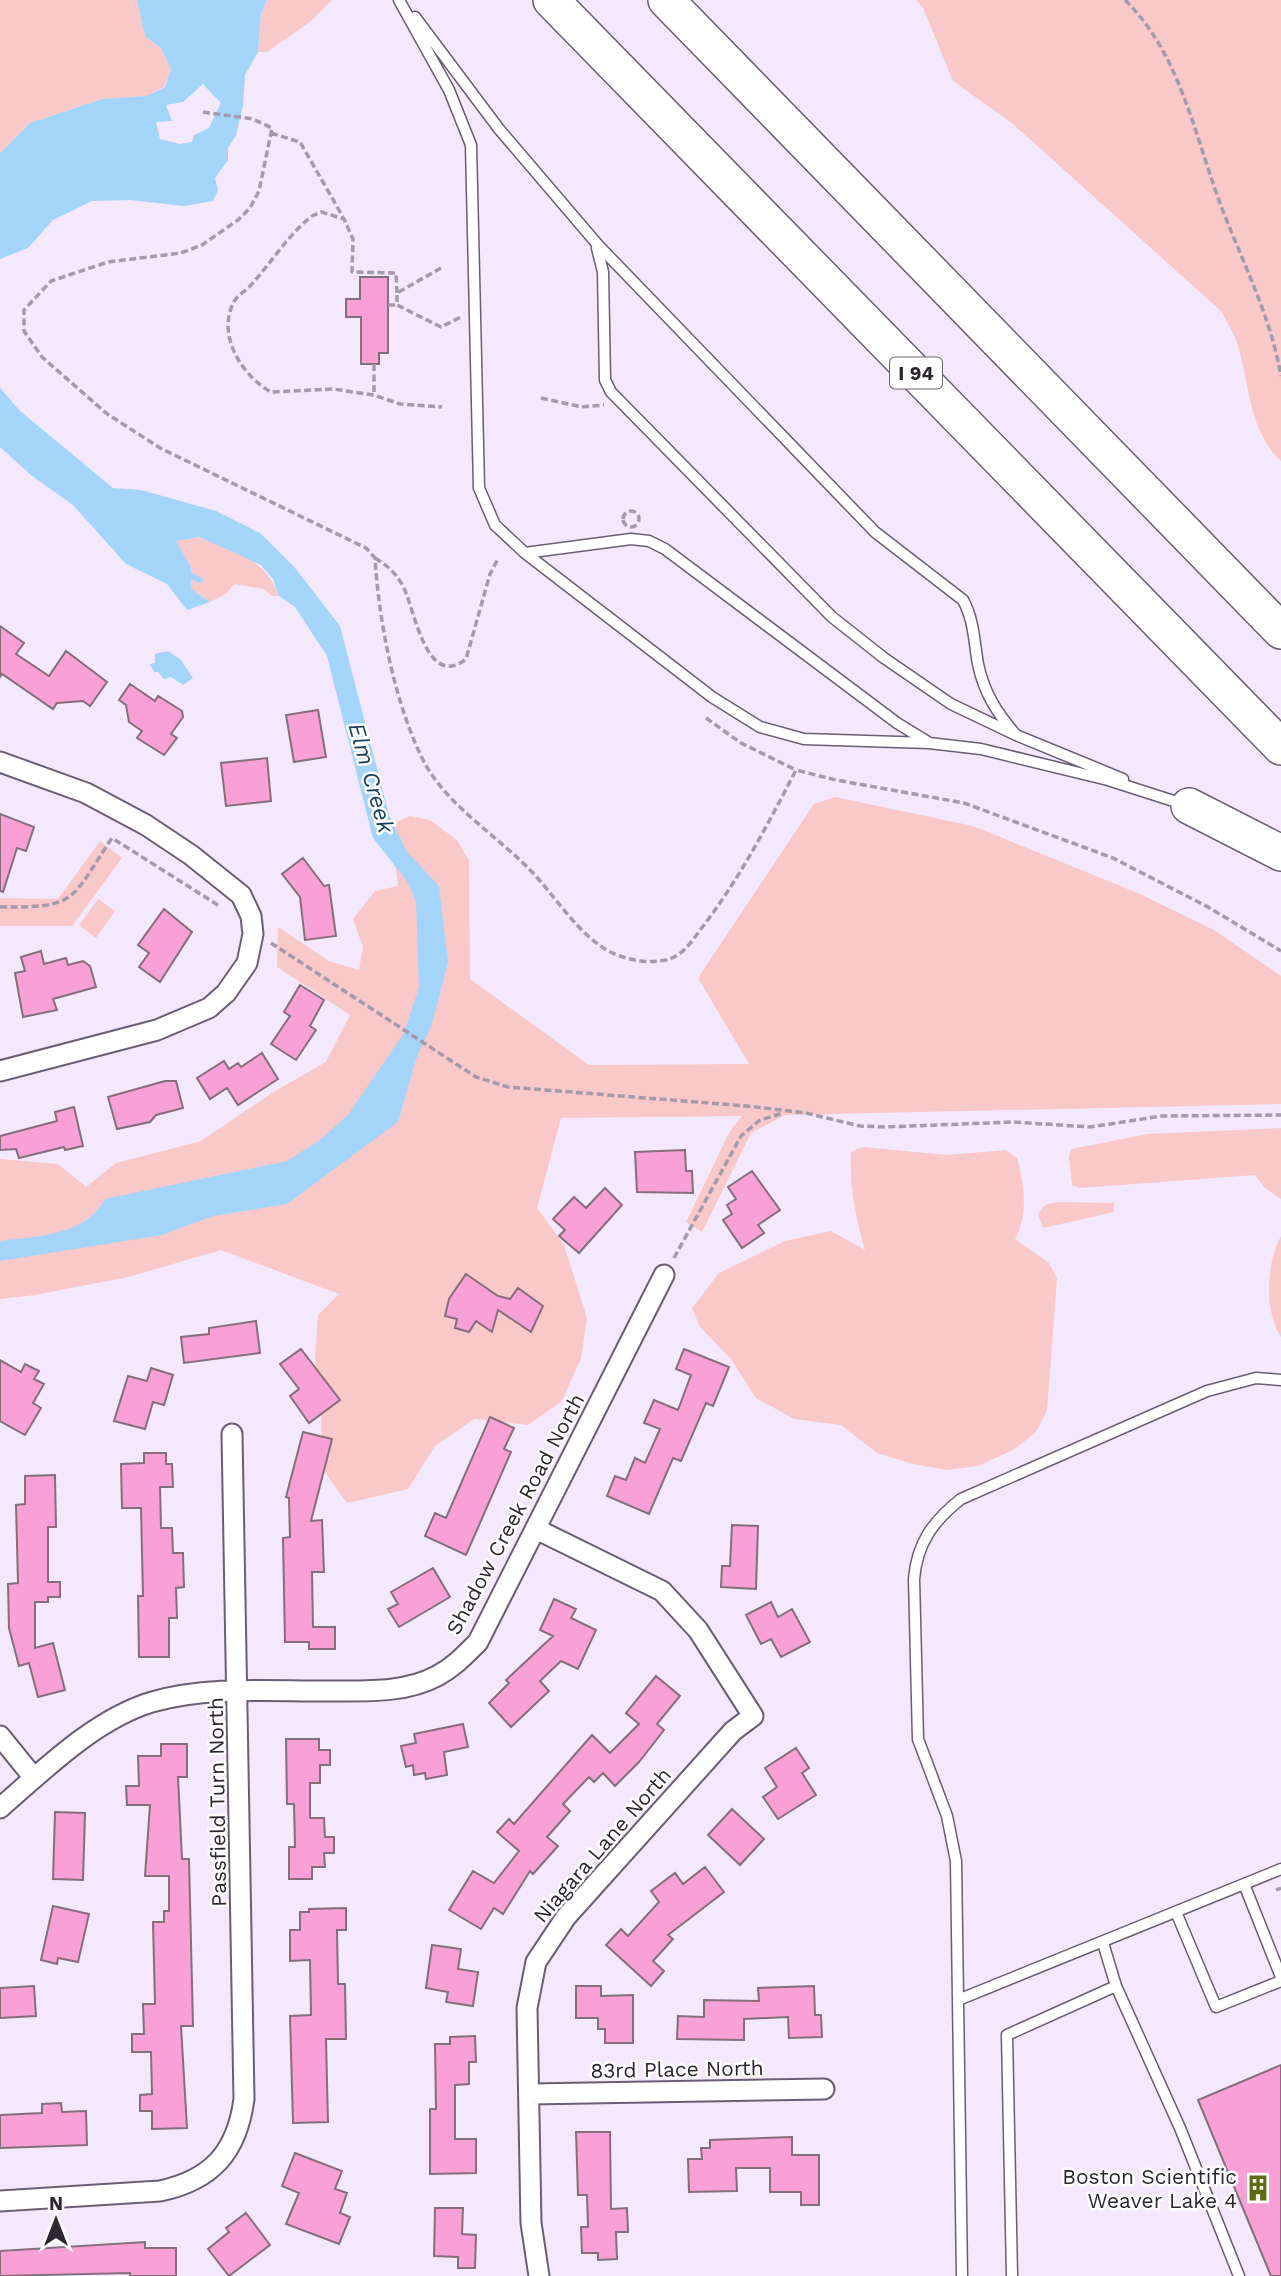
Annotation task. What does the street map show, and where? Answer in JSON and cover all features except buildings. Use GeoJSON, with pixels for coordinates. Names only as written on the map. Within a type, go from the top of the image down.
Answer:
{"type":"FeatureCollection","features":[{"type":"Feature","properties":{"kind":"highway","name":"I 94"},"geometry":{"type":"LineString","coordinates":[[551,0],[1281,747]]}},
{"type":"Feature","properties":{"kind":"highway"},"geometry":{"type":"LineString","coordinates":[[666,0],[1281,631]]}},
{"type":"Feature","properties":{"kind":"highway"},"geometry":{"type":"LineString","coordinates":[[1189,806],[1281,853]]}},
{"type":"Feature","properties":{"kind":"street"},"geometry":{"type":"LineString","coordinates":[[0,762],[86,793],[146,825],[191,855],[241,895],[251,916],[253,934],[247,963],[226,993],[209,1008],[157,1030],[0,1071]]}},
{"type":"Feature","properties":{"kind":"street","name":"Shadow Creek Road North"},"geometry":{"type":"LineString","coordinates":[[0,1808],[113,1719],[151,1702],[195,1694],[378,1690],[409,1686],[436,1677],[460,1661],[478,1642],[664,1275]]}},
{"type":"Feature","properties":{"kind":"street","name":"Passfield Turn North"},"geometry":{"type":"LineString","coordinates":[[0,2201],[160,2192],[183,2186],[202,2177],[218,2163],[241,2122],[244,2099],[232,1434]]}},
{"type":"Feature","properties":{"kind":"street","name":"Niagara Lane North"},"geometry":{"type":"LineString","coordinates":[[536,1529],[662,1591],[698,1630],[753,1716],[718,1747],[549,1939],[536,1962],[527,2008],[531,2223],[539,2276]]}},
{"type":"Feature","properties":{"kind":"street"},"geometry":{"type":"LineString","coordinates":[[0,1736],[34,1779]]}},
{"type":"Feature","properties":{"kind":"street","name":"83rd Place North"},"geometry":{"type":"LineString","coordinates":[[530,2094],[824,2089]]}},
{"type":"Feature","properties":{"kind":"lane"},"geometry":{"type":"LineString","coordinates":[[400,0],[461,82],[595,241],[875,532],[963,600],[971,614],[979,666],[987,696],[1016,735]]}},
{"type":"Feature","properties":{"kind":"lane"},"geometry":{"type":"LineString","coordinates":[[400,0],[449,90],[471,145],[479,488],[495,525],[525,553],[712,697],[760,727],[804,739],[929,743],[981,749],[1044,763],[1189,806]]}},
{"type":"Feature","properties":{"kind":"lane"},"geometry":{"type":"LineString","coordinates":[[595,241],[603,272],[606,380],[616,397],[832,617],[918,683],[1016,735],[1189,806]]}},
{"type":"Feature","properties":{"kind":"lane"},"geometry":{"type":"LineString","coordinates":[[525,553],[631,539],[649,541],[665,549],[897,723],[929,743]]}},
{"type":"Feature","properties":{"kind":"lane"},"geometry":{"type":"LineString","coordinates":[[962,2276],[956,1861],[947,1816],[918,1739],[914,1579],[916,1554],[936,1519],[961,1499],[1207,1391],[1256,1378],[1281,1380]]}},
{"type":"Feature","properties":{"kind":"lane"},"geometry":{"type":"LineString","coordinates":[[958,2000],[1281,1869]]}},
{"type":"Feature","properties":{"kind":"lane"},"geometry":{"type":"LineString","coordinates":[[1176,1912],[1216,2007],[1281,1979],[1244,1884]]}},
{"type":"Feature","properties":{"kind":"lane"},"geometry":{"type":"LineString","coordinates":[[1103,1943],[1116,1986],[1181,2128],[1239,2276]]}},
{"type":"Feature","properties":{"kind":"lane"},"geometry":{"type":"LineString","coordinates":[[1012,2276],[1007,2035],[1116,1986]]}},
{"type":"Feature","properties":{"kind":"path"},"geometry":{"type":"LineString","coordinates":[[1125,0],[1160,43],[1193,117],[1213,184],[1270,329],[1281,376]]}},
{"type":"Feature","properties":{"kind":"path"},"geometry":{"type":"LineString","coordinates":[[203,112],[253,119],[272,128],[259,191],[250,208],[238,220],[202,245],[181,253],[108,262],[51,281],[24,310],[24,331],[41,357],[106,413],[160,448],[342,534],[366,548],[374,558],[392,568],[404,588],[430,657],[444,667],[458,666],[466,659],[490,574],[498,559]]}},
{"type":"Feature","properties":{"kind":"path"},"geometry":{"type":"LineString","coordinates":[[271,133],[300,142],[353,239],[352,272],[396,273],[397,305]]}},
{"type":"Feature","properties":{"kind":"path"},"geometry":{"type":"LineString","coordinates":[[344,219],[321,212],[305,221],[249,287],[236,298],[230,323],[234,353],[245,372],[271,392],[333,389],[374,395],[400,404],[442,407]]}},
{"type":"Feature","properties":{"kind":"path"},"geometry":{"type":"LineString","coordinates":[[397,293],[441,268]]}},
{"type":"Feature","properties":{"kind":"path"},"geometry":{"type":"LineString","coordinates":[[388,305],[397,305],[441,327]]}},
{"type":"Feature","properties":{"kind":"path"},"geometry":{"type":"LineString","coordinates":[[374,364],[374,395]]}},
{"type":"Feature","properties":{"kind":"path"},"geometry":{"type":"LineString","coordinates":[[541,398],[582,407],[606,405],[616,397]]}},
{"type":"Feature","properties":{"kind":"path"},"geometry":{"type":"LineString","coordinates":[[631,511],[639,516],[636,525],[631,527],[623,521],[623,516],[631,511]]}},
{"type":"Feature","properties":{"kind":"path"},"geometry":{"type":"LineString","coordinates":[[374,558],[390,659],[406,719],[428,769],[442,787],[531,871],[604,949],[638,960],[663,960],[677,956],[715,910],[758,845],[796,770]]}},
{"type":"Feature","properties":{"kind":"path"},"geometry":{"type":"LineString","coordinates":[[706,718],[741,743],[796,770],[836,780],[964,803],[1113,858],[1208,907],[1281,951]]}},
{"type":"Feature","properties":{"kind":"path"},"geometry":{"type":"LineString","coordinates":[[0,907],[41,907],[68,900],[112,838],[227,910],[236,927],[265,938],[476,1077],[508,1087],[789,1112],[860,1126],[885,1127],[1013,1122],[1090,1127],[1162,1116],[1281,1115]]}},
{"type":"Feature","properties":{"kind":"path"},"geometry":{"type":"LineString","coordinates":[[664,1275],[741,1136],[760,1120],[789,1112]]}},
{"type":"Feature","properties":{"kind":"shaded area"},"geometry":{"type":"Polygon","coordinates":[[[0,0],[137,0],[145,36],[161,48],[171,69],[164,87],[147,96],[102,99],[30,123],[0,153],[0,0]]]}},
{"type":"Feature","properties":{"kind":"shaded area"},"geometry":{"type":"Polygon","coordinates":[[[267,0],[332,0],[311,21],[267,52],[258,52],[261,14],[267,0]]]}},
{"type":"Feature","properties":{"kind":"shaded area"},"geometry":{"type":"Polygon","coordinates":[[[916,0],[1281,0],[1281,461],[1270,448],[1256,419],[1236,340],[1221,311],[1013,124],[953,81],[923,8],[916,0]]]}},
{"type":"Feature","properties":{"kind":"shaded area"},"geometry":{"type":"Polygon","coordinates":[[[200,537],[237,552],[257,565],[266,573],[279,596],[272,596],[264,589],[234,584],[227,593],[210,602],[191,589],[191,567],[176,541],[200,537]]]}},
{"type":"Feature","properties":{"kind":"shaded area"},"geometry":{"type":"Polygon","coordinates":[[[835,797],[973,826],[1140,894],[1214,930],[1281,976],[1281,1104],[785,1115],[751,1133],[702,1232],[686,1222],[730,1131],[742,1116],[561,1118],[537,1208],[564,1245],[587,1318],[581,1359],[561,1402],[528,1425],[474,1419],[435,1446],[408,1489],[347,1503],[322,1468],[321,1402],[315,1359],[318,1315],[339,1294],[221,1250],[128,1277],[0,1299],[0,1159],[58,1164],[86,1187],[116,1163],[201,1141],[275,1091],[326,1062],[350,1015],[277,967],[278,927],[329,961],[359,970],[363,947],[353,919],[375,891],[398,886],[396,869],[387,847],[397,822],[410,816],[430,820],[457,840],[469,861],[470,979],[589,1065],[749,1064],[698,978],[814,804],[835,797]]]}},
{"type":"Feature","properties":{"kind":"shaded area"},"geometry":{"type":"Polygon","coordinates":[[[100,841],[122,858],[72,926],[0,926],[0,898],[58,899],[100,841]]]}},
{"type":"Feature","properties":{"kind":"shaded area"},"geometry":{"type":"Polygon","coordinates":[[[98,899],[115,911],[96,938],[79,925],[98,899]]]}},
{"type":"Feature","properties":{"kind":"shaded area"},"geometry":{"type":"Polygon","coordinates":[[[1281,1128],[1281,1199],[1265,1188],[1255,1175],[1079,1188],[1072,1185],[1069,1157],[1071,1149],[1147,1134],[1281,1128]]]}},
{"type":"Feature","properties":{"kind":"shaded area"},"geometry":{"type":"Polygon","coordinates":[[[863,1147],[947,1155],[1006,1150],[1017,1158],[1022,1178],[1024,1209],[1015,1239],[1049,1263],[1057,1279],[1047,1410],[1036,1432],[1013,1450],[978,1466],[946,1470],[913,1464],[877,1453],[841,1425],[794,1419],[756,1398],[731,1359],[700,1327],[692,1308],[719,1273],[785,1241],[831,1231],[865,1250],[851,1177],[851,1152],[863,1147]]]}},
{"type":"Feature","properties":{"kind":"shaded area"},"geometry":{"type":"Polygon","coordinates":[[[1057,1202],[1114,1203],[1114,1212],[1043,1228],[1038,1214],[1045,1205],[1057,1202]]]}},
{"type":"Feature","properties":{"kind":"shaded area"},"geometry":{"type":"Polygon","coordinates":[[[1281,1236],[1281,1337],[1272,1314],[1269,1287],[1272,1260],[1281,1236]]]}},
{"type":"Feature","properties":{"kind":"water"},"geometry":{"type":"Polygon","coordinates":[[[137,0],[267,0],[261,14],[258,52],[245,75],[243,106],[236,135],[228,148],[228,160],[215,178],[218,190],[213,201],[184,206],[130,200],[92,201],[53,220],[28,248],[0,259],[0,153],[30,123],[102,99],[147,96],[165,87],[171,69],[161,48],[145,36],[137,0]],[[203,84],[183,102],[166,105],[172,121],[156,122],[160,139],[180,144],[192,142],[194,135],[209,128],[221,103],[203,84]]]}},
{"type":"Feature","properties":{"kind":"water","name":"Elm Creek"},"geometry":{"type":"Polygon","coordinates":[[[0,388],[20,411],[113,488],[141,490],[216,511],[260,533],[295,568],[340,626],[389,815],[407,852],[439,886],[448,962],[432,1024],[416,1059],[398,1122],[287,1204],[213,1216],[162,1235],[0,1261],[0,1241],[45,1235],[73,1227],[86,1220],[105,1199],[287,1161],[320,1140],[348,1115],[404,1033],[419,987],[416,902],[407,881],[373,838],[327,656],[295,607],[279,596],[273,579],[261,565],[200,537],[176,541],[191,567],[191,589],[210,602],[187,610],[167,584],[126,564],[73,505],[31,475],[0,447],[0,388]]]}},
{"type":"Feature","properties":{"kind":"water"},"geometry":{"type":"Polygon","coordinates":[[[168,651],[181,660],[193,678],[183,685],[171,677],[164,679],[158,672],[154,672],[150,664],[155,663],[155,654],[168,651]]]}},
{"type":"Feature","properties":{"kind":"waterway"},"geometry":{"type":"LineString","coordinates":[[186,573],[200,580]]}},
{"type":"Feature","properties":{"kind":"place","name":"Boston Scientific Weaver Lake 4"},"geometry":{"type":"Point","coordinates":[1258,2188]}}]}
